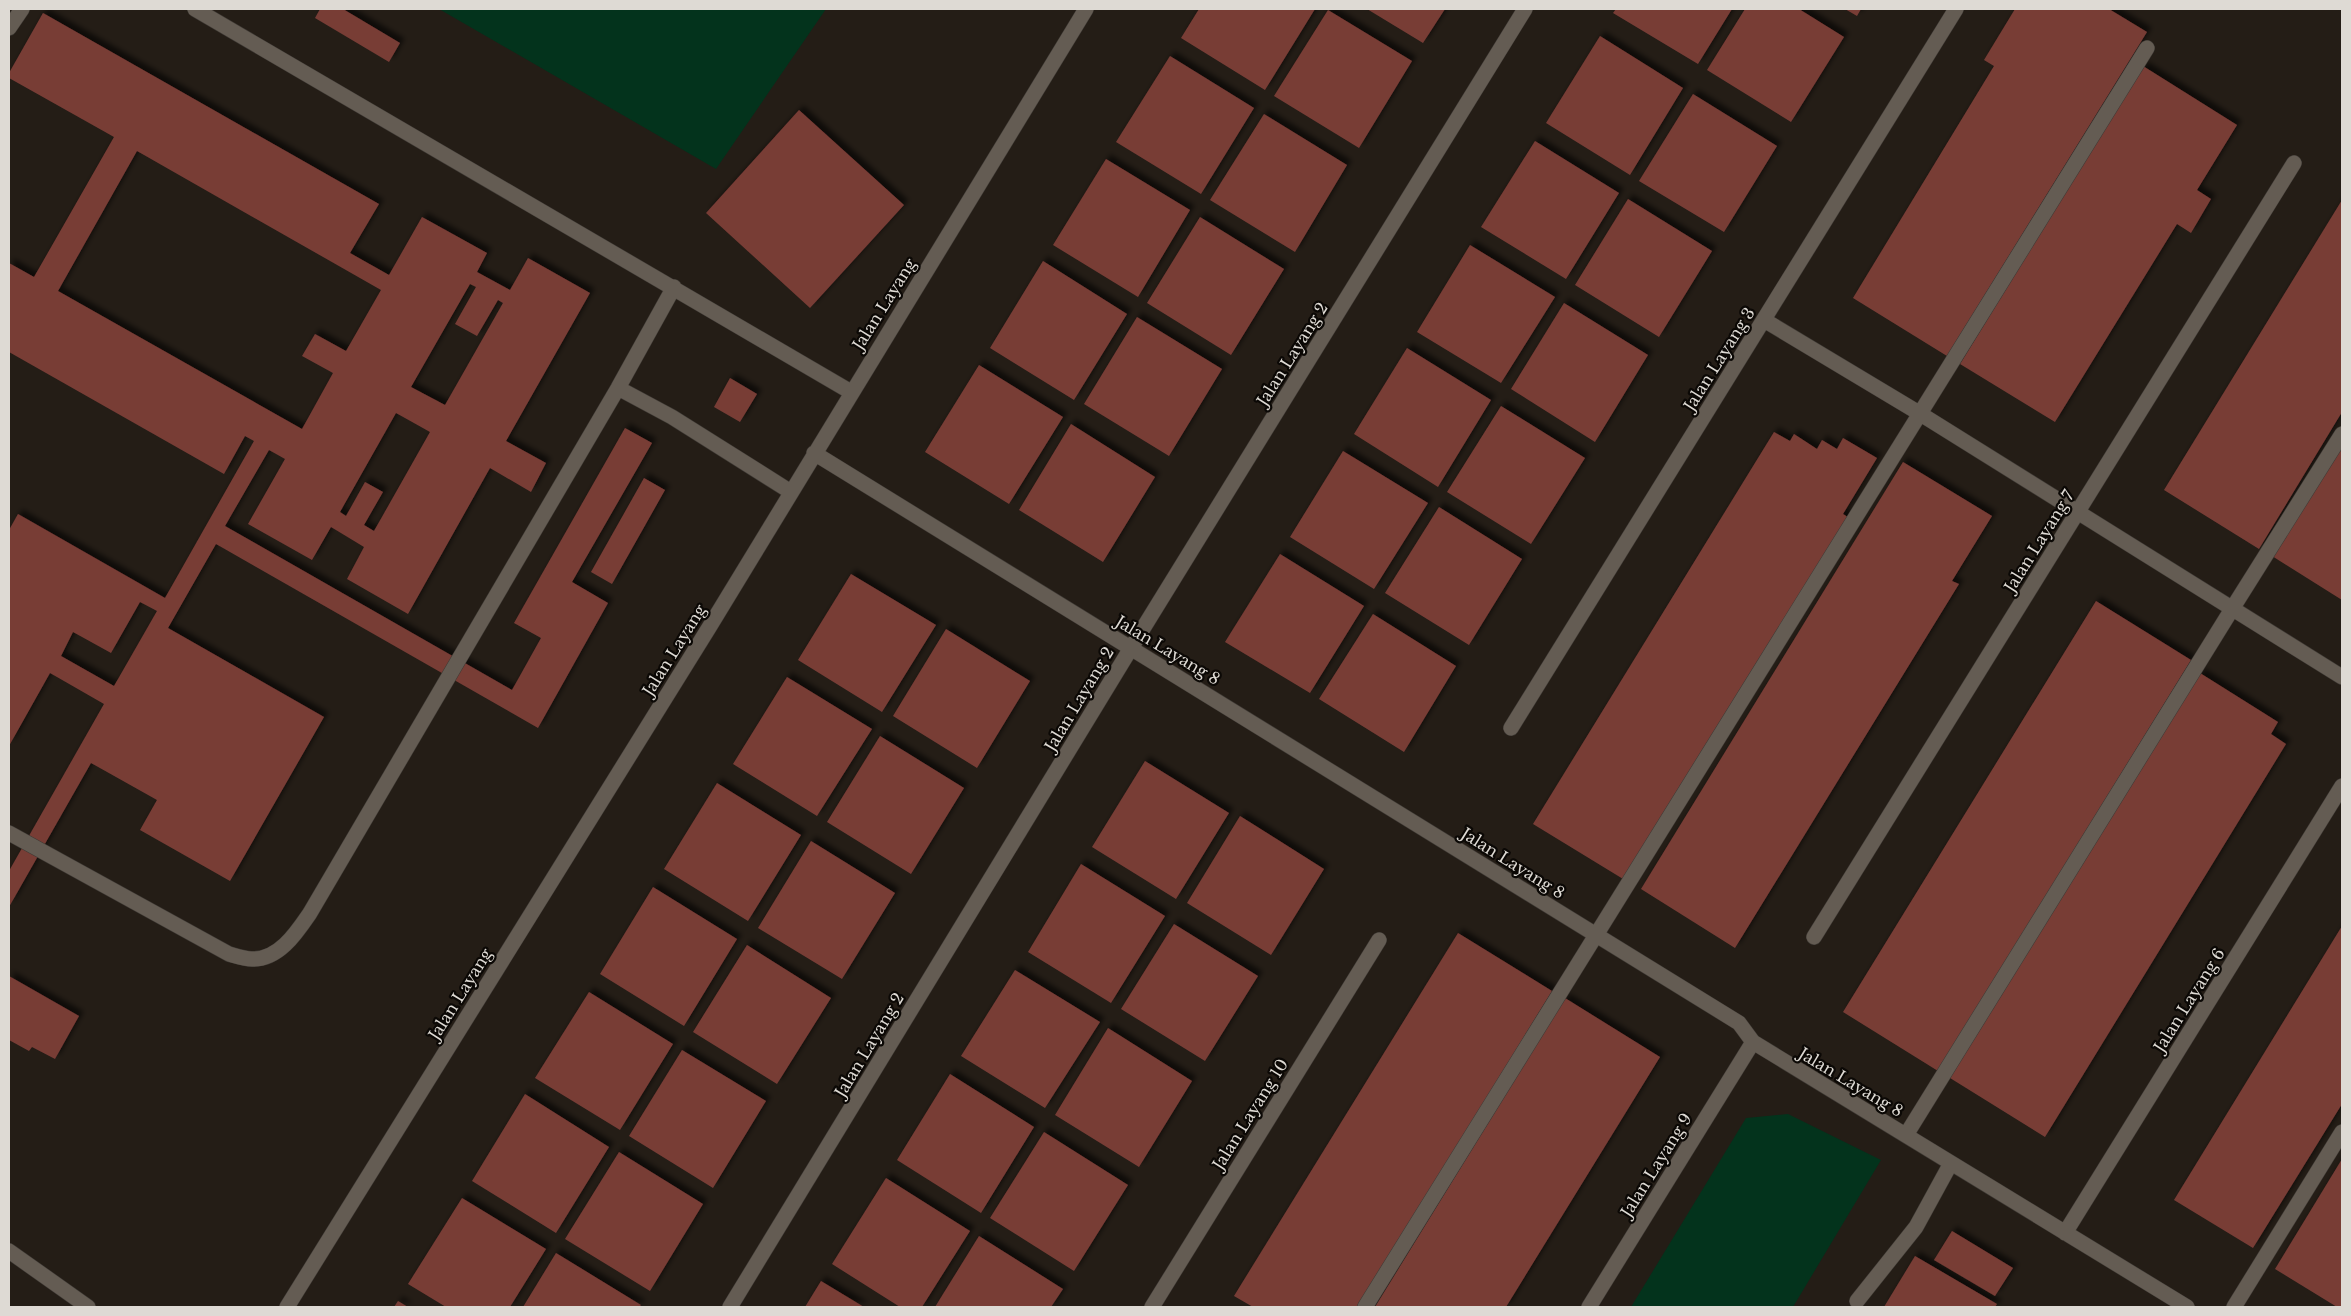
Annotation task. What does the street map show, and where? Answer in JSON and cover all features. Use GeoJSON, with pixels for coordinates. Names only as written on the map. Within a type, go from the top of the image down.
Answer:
{"type":"FeatureCollection","features":[{"type":"Feature","properties":{"kind":"street"},"geometry":{"type":"LineString","coordinates":[[9,28],[22,9]]}},
{"type":"Feature","properties":{"kind":"street"},"geometry":{"type":"LineString","coordinates":[[195,9],[851,392]]}},
{"type":"Feature","properties":{"kind":"street","name":"Jalan Layang"},"geometry":{"type":"LineString","coordinates":[[287,1307],[791,492],[1086,9]]}},
{"type":"Feature","properties":{"kind":"street","name":"Jalan Layang 2"},"geometry":{"type":"LineString","coordinates":[[730,1307],[1130,648],[1525,9]]}},
{"type":"Feature","properties":{"kind":"street","name":"Jalan Layang 3"},"geometry":{"type":"LineString","coordinates":[[1511,728],[1956,9]]}},
{"type":"Feature","properties":{"kind":"street"},"geometry":{"type":"LineString","coordinates":[[1366,1307],[2147,48]]}},
{"type":"Feature","properties":{"kind":"street","name":"Jalan Layang 7"},"geometry":{"type":"LineString","coordinates":[[1814,937],[2294,163]]}},
{"type":"Feature","properties":{"kind":"street"},"geometry":{"type":"LineString","coordinates":[[9,833],[229,954],[253,959],[273,953],[292,938],[310,913],[618,388],[674,287]]}},
{"type":"Feature","properties":{"kind":"street"},"geometry":{"type":"LineString","coordinates":[[1764,320],[2077,511],[2342,678]]}},
{"type":"Feature","properties":{"kind":"street"},"geometry":{"type":"LineString","coordinates":[[618,388],[672,417],[791,492]]}},
{"type":"Feature","properties":{"kind":"street"},"geometry":{"type":"LineString","coordinates":[[1906,1135],[2232,608],[2342,434]]}},
{"type":"Feature","properties":{"kind":"street","name":"Jalan Layang 8"},"geometry":{"type":"LineString","coordinates":[[814,453],[1739,1022],[1753,1042],[2188,1307]]}},
{"type":"Feature","properties":{"kind":"street","name":"Jalan Layang 6"},"geometry":{"type":"LineString","coordinates":[[2065,1233],[2342,786]]}},
{"type":"Feature","properties":{"kind":"street","name":"Jalan Layang 10"},"geometry":{"type":"LineString","coordinates":[[1152,1307],[1379,940]]}},
{"type":"Feature","properties":{"kind":"street","name":"Jalan Layang 9"},"geometry":{"type":"LineString","coordinates":[[1589,1307],[1753,1042]]}},
{"type":"Feature","properties":{"kind":"street"},"geometry":{"type":"LineString","coordinates":[[2234,1307],[2342,1132]]}},
{"type":"Feature","properties":{"kind":"street"},"geometry":{"type":"LineString","coordinates":[[1857,1301],[1916,1227],[1952,1163]]}},
{"type":"Feature","properties":{"kind":"street"},"geometry":{"type":"LineString","coordinates":[[9,1250],[88,1307]]}},
{"type":"Feature","properties":{"kind":"green space"},"geometry":{"type":"Polygon","coordinates":[[[439,9],[826,9],[716,169],[439,9]]]}},
{"type":"Feature","properties":{"kind":"green space"},"geometry":{"type":"Polygon","coordinates":[[[1788,1114],[1881,1160],[1793,1307],[1631,1307],[1746,1118],[1788,1114]]]}},
{"type":"Feature","properties":{"kind":"building"},"geometry":{"type":"Polygon","coordinates":[[[320,9],[343,9],[400,43],[389,62],[315,18],[320,9]]]}},
{"type":"Feature","properties":{"kind":"building"},"geometry":{"type":"Polygon","coordinates":[[[1199,9],[1315,9],[1265,90],[1181,38],[1199,9]]]}},
{"type":"Feature","properties":{"kind":"building"},"geometry":{"type":"Polygon","coordinates":[[[1367,9],[1445,9],[1423,43],[1367,9]]]}},
{"type":"Feature","properties":{"kind":"building"},"geometry":{"type":"Polygon","coordinates":[[[1616,9],[1732,9],[1698,64],[1613,13],[1616,9]]]}},
{"type":"Feature","properties":{"kind":"building"},"geometry":{"type":"Polygon","coordinates":[[[1745,9],[1799,9],[1844,37],[1791,122],[1707,70],[1745,9]]]}},
{"type":"Feature","properties":{"kind":"building"},"geometry":{"type":"Polygon","coordinates":[[[1845,9],[1861,9],[1857,16],[1845,9]]]}},
{"type":"Feature","properties":{"kind":"building"},"geometry":{"type":"Polygon","coordinates":[[[2015,9],[2109,9],[2147,32],[1947,356],[1853,298],[1994,66],[1984,60],[2015,9]]]}},
{"type":"Feature","properties":{"kind":"building"},"geometry":{"type":"Polygon","coordinates":[[[1328,10],[1412,61],[1359,148],[1274,96],[1328,10]]]}},
{"type":"Feature","properties":{"kind":"building"},"geometry":{"type":"Polygon","coordinates":[[[43,13],[379,204],[350,253],[389,275],[422,217],[487,253],[477,272],[510,290],[528,258],[590,293],[506,441],[546,463],[531,492],[490,468],[408,614],[347,579],[364,547],[331,527],[312,560],[248,524],[285,459],[269,450],[225,526],[512,690],[541,638],[514,623],[625,428],[652,443],[572,582],[608,603],[538,728],[216,544],[168,628],[324,717],[230,881],[140,830],[157,800],[91,763],[9,907],[9,871],[104,704],[50,673],[9,746],[9,530],[18,514],[165,598],[254,441],[245,436],[224,474],[9,352],[9,263],[34,277],[114,137],[9,78],[9,73],[43,13]],[[137,151],[58,291],[302,429],[333,373],[302,356],[315,334],[346,351],[381,290],[137,151]],[[470,284],[411,387],[445,405],[503,303],[498,300],[477,336],[455,324],[476,287],[470,284]],[[396,413],[340,512],[346,516],[365,482],[383,492],[364,525],[374,531],[430,432],[396,413]],[[140,602],[111,653],[73,632],[61,656],[114,686],[157,611],[140,602]]]}},
{"type":"Feature","properties":{"kind":"building"},"geometry":{"type":"Polygon","coordinates":[[[1600,36],[1683,88],[1630,175],[1546,123],[1600,36]]]}},
{"type":"Feature","properties":{"kind":"building"},"geometry":{"type":"Polygon","coordinates":[[[1170,56],[1254,108],[1201,194],[1116,142],[1170,56]]]}},
{"type":"Feature","properties":{"kind":"building"},"geometry":{"type":"Polygon","coordinates":[[[2143,66],[2237,125],[2197,190],[2211,199],[2191,233],[2177,224],[2055,422],[1960,364],[2143,66]]]}},
{"type":"Feature","properties":{"kind":"building"},"geometry":{"type":"Polygon","coordinates":[[[1693,94],[1777,146],[1724,232],[1639,181],[1693,94]]]}},
{"type":"Feature","properties":{"kind":"building"},"geometry":{"type":"Polygon","coordinates":[[[799,110],[904,205],[810,308],[706,213],[799,110]]]}},
{"type":"Feature","properties":{"kind":"building"},"geometry":{"type":"Polygon","coordinates":[[[1264,114],[1347,165],[1295,252],[1210,200],[1264,114]]]}},
{"type":"Feature","properties":{"kind":"building"},"geometry":{"type":"Polygon","coordinates":[[[1535,141],[1619,193],[1566,279],[1481,227],[1535,141]]]}},
{"type":"Feature","properties":{"kind":"building"},"geometry":{"type":"Polygon","coordinates":[[[1106,159],[1190,210],[1138,297],[1053,245],[1106,159]]]}},
{"type":"Feature","properties":{"kind":"building"},"geometry":{"type":"Polygon","coordinates":[[[1628,199],[1712,251],[1659,337],[1575,285],[1628,199]]]}},
{"type":"Feature","properties":{"kind":"building"},"geometry":{"type":"Polygon","coordinates":[[[2342,200],[2342,412],[2259,549],[2164,490],[2342,200]]]}},
{"type":"Feature","properties":{"kind":"building"},"geometry":{"type":"Polygon","coordinates":[[[1200,217],[1284,269],[1231,355],[1147,303],[1200,217]]]}},
{"type":"Feature","properties":{"kind":"building"},"geometry":{"type":"Polygon","coordinates":[[[1470,245],[1555,297],[1501,383],[1417,332],[1470,245]]]}},
{"type":"Feature","properties":{"kind":"building"},"geometry":{"type":"Polygon","coordinates":[[[1043,261],[1127,314],[1074,400],[990,348],[1043,261]]]}},
{"type":"Feature","properties":{"kind":"building"},"geometry":{"type":"Polygon","coordinates":[[[1564,303],[1648,355],[1595,442],[1511,389],[1564,303]]]}},
{"type":"Feature","properties":{"kind":"building"},"geometry":{"type":"Polygon","coordinates":[[[1137,317],[1222,369],[1169,456],[1084,404],[1137,317]]]}},
{"type":"Feature","properties":{"kind":"building"},"geometry":{"type":"Polygon","coordinates":[[[1407,348],[1491,400],[1438,487],[1354,434],[1407,348]]]}},
{"type":"Feature","properties":{"kind":"building"},"geometry":{"type":"Polygon","coordinates":[[[979,365],[1063,417],[1009,504],[925,452],[979,365]]]}},
{"type":"Feature","properties":{"kind":"building"},"geometry":{"type":"Polygon","coordinates":[[[730,378],[757,394],[740,422],[714,407],[730,378]]]}},
{"type":"Feature","properties":{"kind":"building"},"geometry":{"type":"Polygon","coordinates":[[[1501,406],[1585,458],[1531,544],[1447,492],[1501,406]]]}},
{"type":"Feature","properties":{"kind":"building"},"geometry":{"type":"Polygon","coordinates":[[[1071,424],[1155,477],[1103,562],[1019,510],[1071,424]]]}},
{"type":"Feature","properties":{"kind":"building"},"geometry":{"type":"Polygon","coordinates":[[[1774,432],[1790,441],[1794,434],[1817,449],[1822,440],[1837,449],[1843,438],[1877,458],[1843,514],[1851,519],[1628,882],[1533,824],[1774,432]]]}},
{"type":"Feature","properties":{"kind":"building"},"geometry":{"type":"Polygon","coordinates":[[[2342,441],[2342,600],[2272,556],[2342,441]]]}},
{"type":"Feature","properties":{"kind":"building"},"geometry":{"type":"Polygon","coordinates":[[[1343,451],[1428,503],[1374,589],[1290,537],[1343,451]]]}},
{"type":"Feature","properties":{"kind":"building"},"geometry":{"type":"Polygon","coordinates":[[[1903,462],[1992,516],[1952,581],[1959,584],[1735,948],[1641,889],[1903,462]]]}},
{"type":"Feature","properties":{"kind":"building"},"geometry":{"type":"Polygon","coordinates":[[[644,478],[665,490],[612,584],[591,572],[644,478]]]}},
{"type":"Feature","properties":{"kind":"building"},"geometry":{"type":"Polygon","coordinates":[[[1439,507],[1522,559],[1469,645],[1385,593],[1439,507]]]}},
{"type":"Feature","properties":{"kind":"building"},"geometry":{"type":"Polygon","coordinates":[[[1280,554],[1364,606],[1310,693],[1225,642],[1280,554]]]}},
{"type":"Feature","properties":{"kind":"building"},"geometry":{"type":"Polygon","coordinates":[[[851,574],[936,625],[882,712],[798,660],[851,574]]]}},
{"type":"Feature","properties":{"kind":"building"},"geometry":{"type":"Polygon","coordinates":[[[2096,601],[2191,660],[1938,1071],[1843,1012],[2096,601]]]}},
{"type":"Feature","properties":{"kind":"building"},"geometry":{"type":"Polygon","coordinates":[[[1373,614],[1456,666],[1404,752],[1319,699],[1373,614]]]}},
{"type":"Feature","properties":{"kind":"building"},"geometry":{"type":"Polygon","coordinates":[[[946,629],[1030,681],[977,768],[893,716],[946,629]]]}},
{"type":"Feature","properties":{"kind":"building"},"geometry":{"type":"Polygon","coordinates":[[[2200,673],[2278,722],[2271,734],[2286,744],[2045,1137],[1950,1078],[2200,673]]]}},
{"type":"Feature","properties":{"kind":"building"},"geometry":{"type":"Polygon","coordinates":[[[787,677],[872,729],[817,816],[733,764],[787,677]]]}},
{"type":"Feature","properties":{"kind":"building"},"geometry":{"type":"Polygon","coordinates":[[[880,736],[964,788],[911,874],[827,822],[880,736]]]}},
{"type":"Feature","properties":{"kind":"building"},"geometry":{"type":"Polygon","coordinates":[[[1145,761],[1229,813],[1176,899],[1092,847],[1145,761]]]}},
{"type":"Feature","properties":{"kind":"building"},"geometry":{"type":"Polygon","coordinates":[[[717,783],[801,835],[748,921],[664,869],[717,783]]]}},
{"type":"Feature","properties":{"kind":"building"},"geometry":{"type":"Polygon","coordinates":[[[1240,816],[1324,869],[1271,955],[1187,903],[1240,816]]]}},
{"type":"Feature","properties":{"kind":"building"},"geometry":{"type":"Polygon","coordinates":[[[811,841],[895,893],[842,979],[758,928],[811,841]]]}},
{"type":"Feature","properties":{"kind":"building"},"geometry":{"type":"Polygon","coordinates":[[[1081,864],[1165,916],[1111,1003],[1028,952],[1081,864]]]}},
{"type":"Feature","properties":{"kind":"building"},"geometry":{"type":"Polygon","coordinates":[[[653,887],[737,939],[684,1026],[600,974],[653,887]]]}},
{"type":"Feature","properties":{"kind":"building"},"geometry":{"type":"Polygon","coordinates":[[[1174,924],[1258,976],[1205,1061],[1121,1009],[1174,924]]]}},
{"type":"Feature","properties":{"kind":"building"},"geometry":{"type":"Polygon","coordinates":[[[2342,926],[2342,1104],[2253,1248],[2174,1200],[2342,926]]]}},
{"type":"Feature","properties":{"kind":"building"},"geometry":{"type":"Polygon","coordinates":[[[1458,933],[1552,991],[1358,1307],[1253,1307],[1234,1296],[1458,933]]]}},
{"type":"Feature","properties":{"kind":"building"},"geometry":{"type":"Polygon","coordinates":[[[747,945],[831,998],[777,1084],[693,1032],[747,945]]]}},
{"type":"Feature","properties":{"kind":"building"},"geometry":{"type":"Polygon","coordinates":[[[1015,970],[1100,1022],[1045,1108],[961,1056],[1015,970]]]}},
{"type":"Feature","properties":{"kind":"building"},"geometry":{"type":"Polygon","coordinates":[[[9,976],[79,1016],[55,1059],[32,1047],[29,1051],[9,1040],[9,976]]]}},
{"type":"Feature","properties":{"kind":"building"},"geometry":{"type":"Polygon","coordinates":[[[589,992],[673,1044],[620,1130],[535,1078],[589,992]]]}},
{"type":"Feature","properties":{"kind":"building"},"geometry":{"type":"Polygon","coordinates":[[[1565,998],[1660,1057],[1506,1307],[1375,1307],[1565,998]]]}},
{"type":"Feature","properties":{"kind":"building"},"geometry":{"type":"Polygon","coordinates":[[[1108,1028],[1192,1081],[1139,1167],[1055,1115],[1108,1028]]]}},
{"type":"Feature","properties":{"kind":"building"},"geometry":{"type":"Polygon","coordinates":[[[682,1050],[766,1101],[713,1188],[629,1136],[682,1050]]]}},
{"type":"Feature","properties":{"kind":"building"},"geometry":{"type":"Polygon","coordinates":[[[950,1074],[1034,1127],[981,1213],[897,1160],[950,1074]]]}},
{"type":"Feature","properties":{"kind":"building"},"geometry":{"type":"Polygon","coordinates":[[[525,1094],[609,1147],[556,1233],[472,1181],[525,1094]]]}},
{"type":"Feature","properties":{"kind":"building"},"geometry":{"type":"Polygon","coordinates":[[[1044,1132],[1128,1185],[1074,1271],[990,1218],[1044,1132]]]}},
{"type":"Feature","properties":{"kind":"building"},"geometry":{"type":"Polygon","coordinates":[[[619,1152],[703,1204],[650,1291],[565,1239],[619,1152]]]}},
{"type":"Feature","properties":{"kind":"building"},"geometry":{"type":"Polygon","coordinates":[[[2342,1159],[2342,1307],[2337,1307],[2275,1269],[2342,1159]]]}},
{"type":"Feature","properties":{"kind":"building"},"geometry":{"type":"Polygon","coordinates":[[[886,1178],[970,1231],[922,1307],[900,1307],[832,1264],[886,1178]]]}},
{"type":"Feature","properties":{"kind":"building"},"geometry":{"type":"Polygon","coordinates":[[[462,1198],[546,1249],[510,1307],[446,1307],[408,1284],[462,1198]]]}},
{"type":"Feature","properties":{"kind":"building"},"geometry":{"type":"Polygon","coordinates":[[[1952,1231],[2013,1268],[1995,1296],[1934,1260],[1952,1231]]]}},
{"type":"Feature","properties":{"kind":"building"},"geometry":{"type":"Polygon","coordinates":[[[979,1236],[1063,1289],[1051,1307],[935,1307],[979,1236]]]}},
{"type":"Feature","properties":{"kind":"building"},"geometry":{"type":"Polygon","coordinates":[[[556,1253],[641,1305],[639,1307],[523,1307],[556,1253]]]}},
{"type":"Feature","properties":{"kind":"building"},"geometry":{"type":"Polygon","coordinates":[[[1915,1256],[1997,1304],[1995,1307],[1884,1307],[1915,1256]]]}},
{"type":"Feature","properties":{"kind":"building"},"geometry":{"type":"Polygon","coordinates":[[[821,1281],[864,1307],[805,1307],[821,1281]]]}},
{"type":"Feature","properties":{"kind":"building"},"geometry":{"type":"Polygon","coordinates":[[[398,1301],[408,1307],[394,1307],[398,1301]]]}}]}
